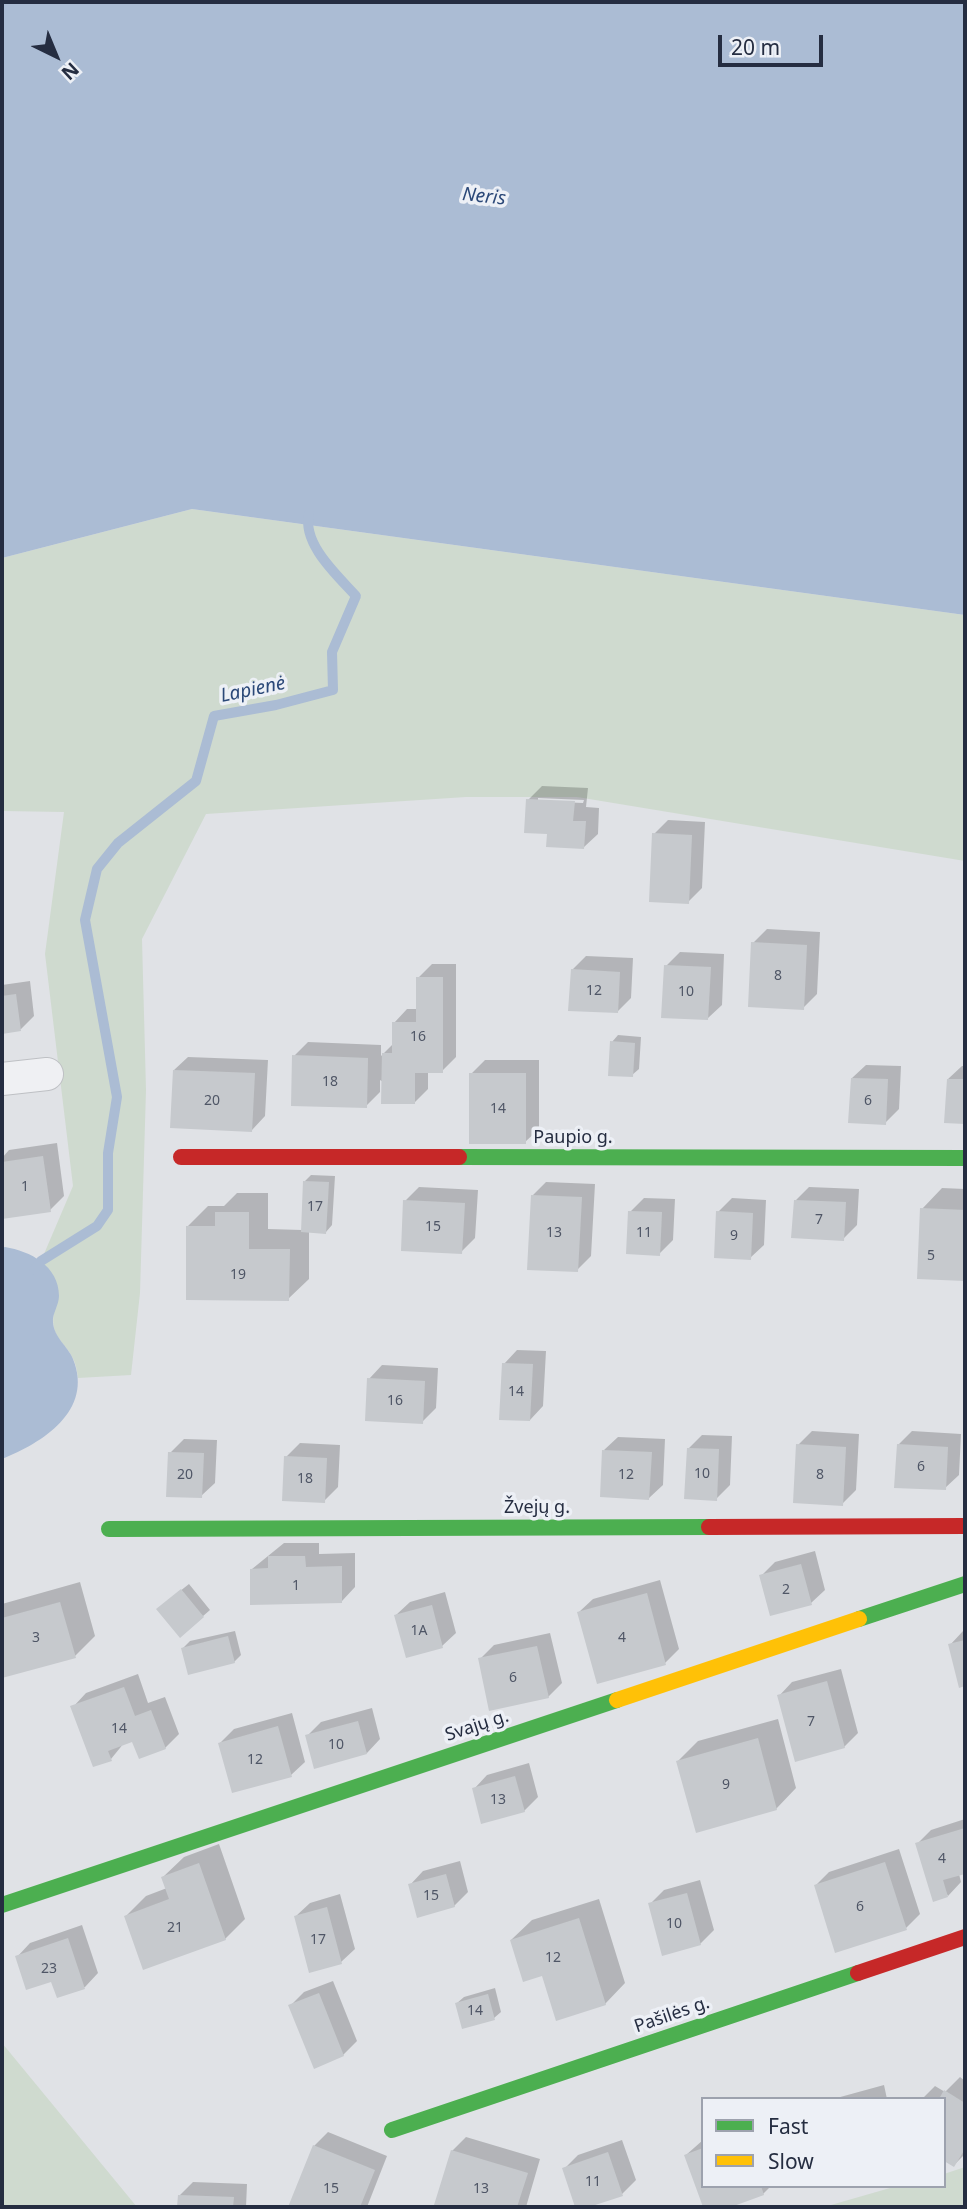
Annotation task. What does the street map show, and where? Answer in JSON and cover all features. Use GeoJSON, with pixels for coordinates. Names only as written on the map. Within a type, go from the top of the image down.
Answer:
{"type":"FeatureCollection","features":[{"type":"Feature","properties":{"kind":"street"},"geometry":{"type":"LineString","coordinates":[[2,1079],[47,1074]]}},
{"type":"Feature","properties":{"kind":"street","name":"Paupio g."},"geometry":{"type":"LineString","coordinates":[[181,1157],[965,1157]]}},
{"type":"Feature","properties":{"kind":"street","name":"Žvejų g."},"geometry":{"type":"LineString","coordinates":[[109,1529],[965,1526]]}},
{"type":"Feature","properties":{"kind":"street","name":"Svajų g."},"geometry":{"type":"LineString","coordinates":[[2,1905],[965,1584]]}},
{"type":"Feature","properties":{"kind":"street","name":"Pašilės g."},"geometry":{"type":"LineString","coordinates":[[392,2130],[965,1937]]}},
{"type":"Feature","properties":{"kind":"shaded area"},"geometry":{"type":"Polygon","coordinates":[[[192,509],[965,615],[965,861],[577,797],[466,797],[206,814],[142,939],[146,1090],[140,1293],[131,1375],[78,1378],[73,1359],[56,1334],[56,1284],[41,1261],[73,1186],[45,954],[64,812],[2,811],[2,558],[192,509]]]}},
{"type":"Feature","properties":{"kind":"shaded area"},"geometry":{"type":"Polygon","coordinates":[[[2,2043],[137,2207],[2,2207],[2,2043]]]}},
{"type":"Feature","properties":{"kind":"shaded area"},"geometry":{"type":"Polygon","coordinates":[[[965,2167],[965,2207],[824,2207],[890,2188],[946,2188],[946,2173],[965,2167]]]}},
{"type":"Feature","properties":{"kind":"water","name":"Neris"},"geometry":{"type":"Polygon","coordinates":[[[2,2],[965,2],[965,615],[192,509],[2,558],[2,2]]]}},
{"type":"Feature","properties":{"kind":"water"},"geometry":{"type":"Polygon","coordinates":[[[2,1248],[33,1256],[49,1268],[54,1276],[59,1296],[53,1319],[54,1328],[73,1359],[78,1378],[70,1409],[60,1422],[33,1444],[2,1459],[2,1248]]]}},
{"type":"Feature","properties":{"kind":"building"},"geometry":{"type":"Polygon","coordinates":[[[526,799],[575,801],[573,821],[586,821],[584,849],[546,847],[547,834],[524,833],[526,799]]]}},
{"type":"Feature","properties":{"kind":"building"},"geometry":{"type":"Polygon","coordinates":[[[652,833],[692,835],[689,904],[649,902],[652,833]]]}},
{"type":"Feature","properties":{"kind":"building"},"geometry":{"type":"Polygon","coordinates":[[[751,942],[807,945],[804,1010],[748,1007],[751,942]]]}},
{"type":"Feature","properties":{"kind":"building"},"geometry":{"type":"Polygon","coordinates":[[[664,965],[711,967],[708,1020],[661,1018],[664,965]]]}},
{"type":"Feature","properties":{"kind":"building"},"geometry":{"type":"Polygon","coordinates":[[[571,969],[620,972],[618,1013],[568,1011],[571,969]]]}},
{"type":"Feature","properties":{"kind":"building"},"geometry":{"type":"Polygon","coordinates":[[[416,977],[443,977],[443,1073],[415,1073],[415,1104],[381,1104],[382,1053],[392,1053],[392,1022],[416,1022],[416,977]]]}},
{"type":"Feature","properties":{"kind":"building"},"geometry":{"type":"Polygon","coordinates":[[[16,994],[21,1031],[2,1034],[2,996],[16,994]]]}},
{"type":"Feature","properties":{"kind":"building"},"geometry":{"type":"Polygon","coordinates":[[[610,1041],[635,1043],[633,1077],[608,1076],[610,1041]]]}},
{"type":"Feature","properties":{"kind":"building"},"geometry":{"type":"Polygon","coordinates":[[[292,1055],[368,1058],[367,1108],[291,1106],[292,1055]]]}},
{"type":"Feature","properties":{"kind":"building"},"geometry":{"type":"Polygon","coordinates":[[[173,1070],[255,1073],[252,1132],[170,1128],[173,1070]]]}},
{"type":"Feature","properties":{"kind":"building"},"geometry":{"type":"Polygon","coordinates":[[[469,1073],[526,1073],[526,1144],[469,1144],[469,1073]]]}},
{"type":"Feature","properties":{"kind":"building"},"geometry":{"type":"Polygon","coordinates":[[[851,1078],[888,1079],[886,1125],[848,1123],[851,1078]]]}},
{"type":"Feature","properties":{"kind":"building"},"geometry":{"type":"Polygon","coordinates":[[[947,1079],[965,1079],[965,1124],[944,1123],[947,1079]]]}},
{"type":"Feature","properties":{"kind":"building"},"geometry":{"type":"Polygon","coordinates":[[[43,1156],[51,1212],[2,1219],[2,1162],[43,1156]]]}},
{"type":"Feature","properties":{"kind":"building"},"geometry":{"type":"Polygon","coordinates":[[[303,1181],[329,1182],[326,1234],[301,1232],[303,1181]]]}},
{"type":"Feature","properties":{"kind":"building"},"geometry":{"type":"Polygon","coordinates":[[[531,1195],[582,1197],[578,1272],[527,1270],[531,1195]]]}},
{"type":"Feature","properties":{"kind":"building"},"geometry":{"type":"Polygon","coordinates":[[[403,1200],[465,1203],[462,1254],[401,1251],[403,1200]]]}},
{"type":"Feature","properties":{"kind":"building"},"geometry":{"type":"Polygon","coordinates":[[[794,1200],[846,1202],[844,1241],[791,1238],[794,1200]]]}},
{"type":"Feature","properties":{"kind":"building"},"geometry":{"type":"Polygon","coordinates":[[[920,1208],[965,1210],[965,1281],[917,1279],[920,1208]]]}},
{"type":"Feature","properties":{"kind":"building"},"geometry":{"type":"Polygon","coordinates":[[[628,1211],[662,1212],[660,1256],[626,1254],[628,1211]]]}},
{"type":"Feature","properties":{"kind":"building"},"geometry":{"type":"Polygon","coordinates":[[[716,1211],[753,1213],[751,1260],[714,1258],[716,1211]]]}},
{"type":"Feature","properties":{"kind":"building"},"geometry":{"type":"Polygon","coordinates":[[[215,1212],[249,1212],[249,1249],[290,1249],[289,1301],[186,1300],[186,1226],[215,1226],[215,1212]]]}},
{"type":"Feature","properties":{"kind":"building"},"geometry":{"type":"Polygon","coordinates":[[[502,1363],[533,1364],[530,1421],[499,1420],[502,1363]]]}},
{"type":"Feature","properties":{"kind":"building"},"geometry":{"type":"Polygon","coordinates":[[[367,1378],[425,1381],[423,1424],[365,1421],[367,1378]]]}},
{"type":"Feature","properties":{"kind":"building"},"geometry":{"type":"Polygon","coordinates":[[[796,1444],[846,1447],[843,1506],[793,1503],[796,1444]]]}},
{"type":"Feature","properties":{"kind":"building"},"geometry":{"type":"Polygon","coordinates":[[[897,1444],[948,1447],[946,1490],[894,1488],[897,1444]]]}},
{"type":"Feature","properties":{"kind":"building"},"geometry":{"type":"Polygon","coordinates":[[[687,1448],[719,1449],[717,1501],[684,1499],[687,1448]]]}},
{"type":"Feature","properties":{"kind":"building"},"geometry":{"type":"Polygon","coordinates":[[[602,1450],[652,1452],[649,1500],[600,1497],[602,1450]]]}},
{"type":"Feature","properties":{"kind":"building"},"geometry":{"type":"Polygon","coordinates":[[[168,1452],[204,1453],[202,1498],[166,1497],[168,1452]]]}},
{"type":"Feature","properties":{"kind":"building"},"geometry":{"type":"Polygon","coordinates":[[[284,1456],[327,1458],[325,1503],[282,1501],[284,1456]]]}},
{"type":"Feature","properties":{"kind":"building"},"geometry":{"type":"Polygon","coordinates":[[[268,1556],[305,1556],[306,1567],[342,1566],[342,1603],[250,1605],[250,1569],[268,1568],[268,1556]]]}},
{"type":"Feature","properties":{"kind":"building"},"geometry":{"type":"Polygon","coordinates":[[[801,1564],[812,1605],[770,1616],[759,1575],[801,1564]]]}},
{"type":"Feature","properties":{"kind":"building"},"geometry":{"type":"Polygon","coordinates":[[[181,1589],[204,1617],[180,1638],[156,1609],[181,1589]]]}},
{"type":"Feature","properties":{"kind":"building"},"geometry":{"type":"Polygon","coordinates":[[[647,1593],[666,1665],[597,1684],[577,1612],[647,1593]]]}},
{"type":"Feature","properties":{"kind":"building"},"geometry":{"type":"Polygon","coordinates":[[[60,1602],[76,1658],[2,1678],[2,1618],[60,1602]]]}},
{"type":"Feature","properties":{"kind":"building"},"geometry":{"type":"Polygon","coordinates":[[[432,1605],[443,1648],[406,1658],[394,1615],[432,1605]]]}},
{"type":"Feature","properties":{"kind":"building"},"geometry":{"type":"Polygon","coordinates":[[[228,1636],[235,1663],[188,1675],[181,1648],[228,1636]]]}},
{"type":"Feature","properties":{"kind":"building"},"geometry":{"type":"Polygon","coordinates":[[[965,1640],[965,1686],[959,1688],[948,1644],[965,1640]]]}},
{"type":"Feature","properties":{"kind":"building"},"geometry":{"type":"Polygon","coordinates":[[[537,1646],[549,1698],[489,1711],[478,1658],[537,1646]]]}},
{"type":"Feature","properties":{"kind":"building"},"geometry":{"type":"Polygon","coordinates":[[[827,1681],[845,1748],[795,1762],[777,1695],[827,1681]]]}},
{"type":"Feature","properties":{"kind":"building"},"geometry":{"type":"Polygon","coordinates":[[[124,1687],[135,1716],[151,1710],[166,1749],[139,1759],[132,1742],[108,1751],[112,1761],[93,1767],[70,1706],[124,1687]]]}},
{"type":"Feature","properties":{"kind":"building"},"geometry":{"type":"Polygon","coordinates":[[[358,1721],[367,1754],[314,1769],[305,1735],[358,1721]]]}},
{"type":"Feature","properties":{"kind":"building"},"geometry":{"type":"Polygon","coordinates":[[[278,1726],[292,1777],[232,1793],[218,1743],[278,1726]]]}},
{"type":"Feature","properties":{"kind":"building"},"geometry":{"type":"Polygon","coordinates":[[[758,1738],[777,1810],[696,1833],[676,1761],[758,1738]]]}},
{"type":"Feature","properties":{"kind":"building"},"geometry":{"type":"Polygon","coordinates":[[[515,1776],[525,1812],[481,1824],[472,1788],[515,1776]]]}},
{"type":"Feature","properties":{"kind":"building"},"geometry":{"type":"Polygon","coordinates":[[[965,1828],[965,1874],[943,1880],[948,1897],[933,1902],[915,1843],[965,1828]]]}},
{"type":"Feature","properties":{"kind":"building"},"geometry":{"type":"Polygon","coordinates":[[[885,1862],[907,1930],[835,1953],[814,1885],[885,1862]]]}},
{"type":"Feature","properties":{"kind":"building"},"geometry":{"type":"Polygon","coordinates":[[[199,1863],[226,1940],[143,1970],[124,1916],[169,1899],[161,1877],[199,1863]]]}},
{"type":"Feature","properties":{"kind":"building"},"geometry":{"type":"Polygon","coordinates":[[[446,1874],[455,1907],[417,1918],[408,1884],[446,1874]]]}},
{"type":"Feature","properties":{"kind":"building"},"geometry":{"type":"Polygon","coordinates":[[[687,1893],[701,1945],[662,1956],[648,1903],[687,1893]]]}},
{"type":"Feature","properties":{"kind":"building"},"geometry":{"type":"Polygon","coordinates":[[[327,1907],[342,1964],[309,1973],[294,1916],[327,1907]]]}},
{"type":"Feature","properties":{"kind":"building"},"geometry":{"type":"Polygon","coordinates":[[[579,1918],[606,2005],[556,2021],[542,1976],[523,1982],[510,1940],[579,1918]]]}},
{"type":"Feature","properties":{"kind":"building"},"geometry":{"type":"Polygon","coordinates":[[[68,1938],[85,1989],[57,1998],[51,1982],[26,1990],[15,1956],[68,1938]]]}},
{"type":"Feature","properties":{"kind":"building"},"geometry":{"type":"Polygon","coordinates":[[[319,1993],[344,2056],[314,2069],[288,2005],[319,1993]]]}},
{"type":"Feature","properties":{"kind":"building"},"geometry":{"type":"Polygon","coordinates":[[[488,1994],[495,2020],[462,2029],[455,2003],[488,1994]]]}},
{"type":"Feature","properties":{"kind":"building"},"geometry":{"type":"Polygon","coordinates":[[[944,2090],[965,2103],[965,2149],[954,2167],[946,2162],[946,2097],[940,2097],[944,2090]]]}},
{"type":"Feature","properties":{"kind":"building"},"geometry":{"type":"Polygon","coordinates":[[[313,2145],[375,2170],[360,2207],[288,2207],[313,2145]]]}},
{"type":"Feature","properties":{"kind":"building"},"geometry":{"type":"Polygon","coordinates":[[[701,2149],[701,2188],[762,2188],[764,2195],[731,2207],[703,2207],[684,2155],[701,2149]]]}},
{"type":"Feature","properties":{"kind":"building"},"geometry":{"type":"Polygon","coordinates":[[[451,2150],[528,2173],[517,2207],[434,2205],[451,2150]]]}},
{"type":"Feature","properties":{"kind":"building"},"geometry":{"type":"Polygon","coordinates":[[[608,2152],[623,2196],[589,2207],[575,2207],[562,2168],[608,2152]]]}},
{"type":"Feature","properties":{"kind":"building"},"geometry":{"type":"Polygon","coordinates":[[[178,2195],[234,2197],[233,2207],[177,2207],[178,2195]]]}},
{"type":"Feature","properties":{"kind":"waterway","name":"Lapienė"},"geometry":{"type":"LineString","coordinates":[[34,1270],[41,1261],[97,1226],[108,1210],[108,1153],[117,1097],[85,920],[97,869],[118,843],[196,781],[214,716],[276,705],[333,690],[332,652],[356,596],[316,548],[308,525],[309,514]]}},
{"type":"Feature","properties":{"kind":"traffic: fast"},"geometry":{"type":"LineString","coordinates":[[459,1157],[965,1158]]}},
{"type":"Feature","properties":{"kind":"traffic: fast"},"geometry":{"type":"LineString","coordinates":[[109,1529],[709,1527]]}},
{"type":"Feature","properties":{"kind":"traffic: fast"},"geometry":{"type":"LineString","coordinates":[[859,1619],[965,1584]]}},
{"type":"Feature","properties":{"kind":"traffic: fast"},"geometry":{"type":"LineString","coordinates":[[2,1905],[617,1700]]}},
{"type":"Feature","properties":{"kind":"traffic: fast"},"geometry":{"type":"LineString","coordinates":[[392,2130],[858,1973]]}},
{"type":"Feature","properties":{"kind":"traffic: slow"},"geometry":{"type":"LineString","coordinates":[[617,1700],[859,1619]]}},
{"type":"Feature","properties":{"kind":"traffic: jam"},"geometry":{"type":"LineString","coordinates":[[181,1157],[459,1157]]}},
{"type":"Feature","properties":{"kind":"traffic: jam"},"geometry":{"type":"LineString","coordinates":[[709,1527],[965,1526]]}},
{"type":"Feature","properties":{"kind":"traffic: jam"},"geometry":{"type":"LineString","coordinates":[[858,1973],[965,1937]]}}]}
